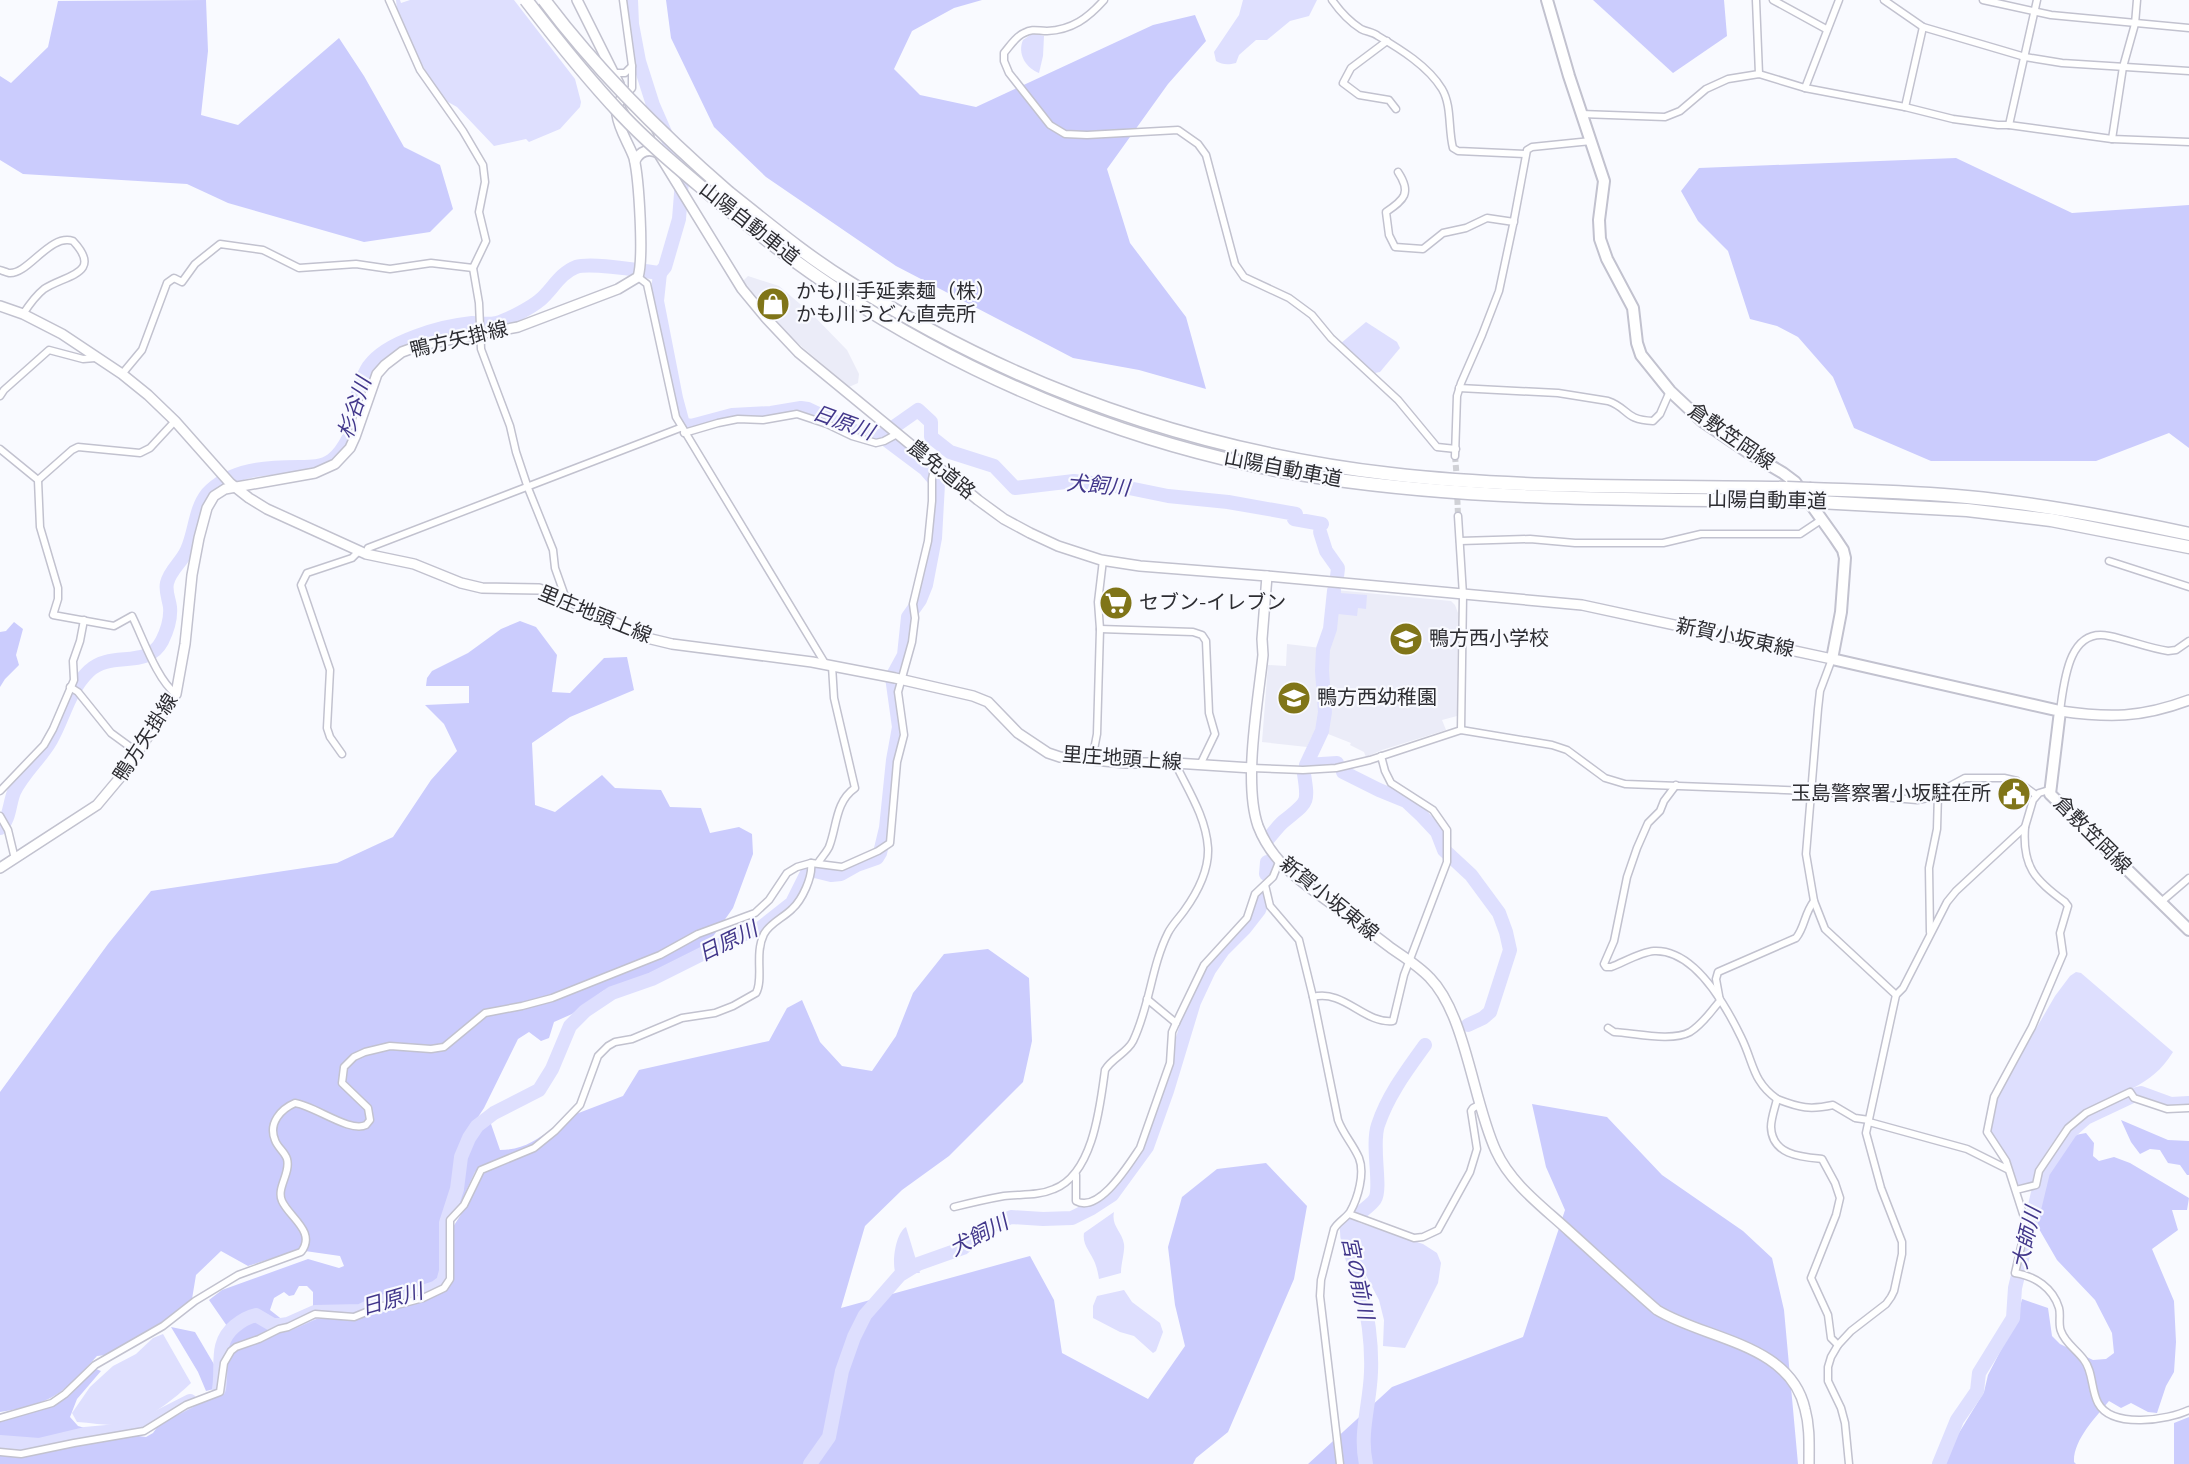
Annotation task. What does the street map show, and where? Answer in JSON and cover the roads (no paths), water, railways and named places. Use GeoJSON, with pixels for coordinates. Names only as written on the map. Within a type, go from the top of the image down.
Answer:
{"type":"FeatureCollection","features":[{"type":"Feature","properties":{"kind":"highway","name":"山陽自動車道"},"geometry":{"type":"LineString","coordinates":[[526,0],[550,32],[620,113],[654,147],[778,250],[839,292],[916,338],[976,370],[1097,420],[1188,449],[1276,470],[1391,487],[1510,496],[1795,501],[1967,510],[2051,520],[2189,547]]}},
{"type":"Feature","properties":{"kind":"highway","name":"山陽自動車道"},"geometry":{"type":"LineString","coordinates":[[544,0],[594,63],[629,101],[729,193],[786,238],[845,280],[913,321],[971,352],[1070,396],[1114,412],[1191,436],[1280,458],[1394,474],[1512,483],[1787,488],[1966,497],[2097,515],[2189,534]]}},
{"type":"Feature","properties":{"kind":"main road"},"geometry":{"type":"LineString","coordinates":[[577,0],[626,95],[619,101],[616,113],[635,161],[638,181],[639,272]]}},
{"type":"Feature","properties":{"kind":"main road","name":"倉敷笠岡線"},"geometry":{"type":"LineString","coordinates":[[1546,0],[1604,181],[1599,220],[1600,238],[1607,259],[1633,308],[1637,343],[1641,355],[1670,391],[1702,421],[1795,482],[1843,550],[1845,558],[1841,612],[1832,659]]}},
{"type":"Feature","properties":{"kind":"main road","name":"農免道路"},"geometry":{"type":"LineString","coordinates":[[626,95],[672,177],[742,289],[766,318],[798,352],[934,467],[1004,519],[1058,546],[1103,560],[1140,566],[1267,576]]}},
{"type":"Feature","properties":{"kind":"main road"},"geometry":{"type":"LineString","coordinates":[[635,161],[643,152],[650,150],[658,153]]}},
{"type":"Feature","properties":{"kind":"main road","name":"鴨方矢掛線"},"geometry":{"type":"LineString","coordinates":[[0,868],[97,805],[111,791],[176,694],[185,644],[192,575],[207,508],[214,496],[232,485],[299,476],[328,469],[350,448],[360,426],[377,374],[385,364],[402,352],[421,345],[535,321],[610,292],[639,272]]}},
{"type":"Feature","properties":{"kind":"main road","name":"里庄地頭上線"},"geometry":{"type":"LineString","coordinates":[[0,306],[23,314],[62,334],[123,374],[175,421],[232,485],[267,509],[363,553],[414,564],[461,583],[482,588],[539,589],[566,599],[647,638],[672,644],[829,666],[895,678],[980,699],[994,707],[1018,733],[1048,753],[1071,759],[1252,768]]}},
{"type":"Feature","properties":{"kind":"main road","name":"新賀小坂東線"},"geometry":{"type":"LineString","coordinates":[[1809,1464],[1808,1421],[1805,1406],[1792,1380],[1781,1368],[1766,1356],[1745,1346],[1674,1320],[1657,1310],[1531,1197],[1511,1176],[1497,1153],[1479,1105],[1448,1003],[1430,978],[1299,880],[1279,862],[1258,826],[1252,794],[1252,768],[1263,655],[1262,639],[1267,576],[1602,608],[1832,659]]}},
{"type":"Feature","properties":{"kind":"main road"},"geometry":{"type":"LineString","coordinates":[[1832,659],[2060,711],[2097,716],[2126,716],[2157,710],[2189,700]]}},
{"type":"Feature","properties":{"kind":"main road","name":"倉敷笠岡線"},"geometry":{"type":"LineString","coordinates":[[2060,711],[2049,790],[2053,798],[2189,930]]}},
{"type":"Feature","properties":{"kind":"street"},"geometry":{"type":"LineString","coordinates":[[389,0],[420,70],[463,131],[483,165],[484,182],[479,212],[486,241],[473,268],[480,303],[479,320],[483,356],[510,426],[528,488],[553,550],[555,568],[566,599]]}},
{"type":"Feature","properties":{"kind":"street"},"geometry":{"type":"LineString","coordinates":[[623,0],[632,66],[632,88],[626,95]]}},
{"type":"Feature","properties":{"kind":"street"},"geometry":{"type":"LineString","coordinates":[[1104,0],[1090,15],[1069,28],[1045,31],[1034,29],[1021,34],[1004,53],[1004,61],[1023,91],[1050,125],[1065,134],[1088,135],[1178,130],[1198,144],[1206,154],[1235,264],[1244,277],[1289,298],[1312,315],[1331,338],[1398,400],[1437,447],[1456,453],[1459,388],[1499,291],[1514,222],[1525,154],[1532,147],[1591,141]]}},
{"type":"Feature","properties":{"kind":"street"},"geometry":{"type":"LineString","coordinates":[[1332,0],[1354,23],[1387,41],[1428,73],[1442,90],[1449,109],[1449,133],[1453,148],[1458,151],[1525,154]]}},
{"type":"Feature","properties":{"kind":"street"},"geometry":{"type":"LineString","coordinates":[[1756,0],[1759,74]]}},
{"type":"Feature","properties":{"kind":"street"},"geometry":{"type":"LineString","coordinates":[[1773,0],[1826,29]]}},
{"type":"Feature","properties":{"kind":"street"},"geometry":{"type":"LineString","coordinates":[[1804,88],[1839,0]]}},
{"type":"Feature","properties":{"kind":"street"},"geometry":{"type":"LineString","coordinates":[[1884,0],[1923,27],[2025,57],[2061,63],[2189,71]]}},
{"type":"Feature","properties":{"kind":"street"},"geometry":{"type":"LineString","coordinates":[[1983,0],[2035,12],[2189,28]]}},
{"type":"Feature","properties":{"kind":"street"},"geometry":{"type":"LineString","coordinates":[[2009,124],[2037,0]]}},
{"type":"Feature","properties":{"kind":"street"},"geometry":{"type":"LineString","coordinates":[[2112,139],[2123,67],[2135,24],[2137,0]]}},
{"type":"Feature","properties":{"kind":"street"},"geometry":{"type":"LineString","coordinates":[[1905,107],[1923,27]]}},
{"type":"Feature","properties":{"kind":"street"},"geometry":{"type":"LineString","coordinates":[[1387,41],[1351,68],[1343,83],[1359,95],[1389,100],[1396,110]]}},
{"type":"Feature","properties":{"kind":"street"},"geometry":{"type":"LineString","coordinates":[[614,73],[625,73],[632,66]]}},
{"type":"Feature","properties":{"kind":"street"},"geometry":{"type":"LineString","coordinates":[[1581,114],[1665,117],[1680,111],[1706,89],[1728,79],[1759,74],[1804,88],[1905,107],[1953,119],[1998,125],[2009,124],[2112,139],[2189,142]]}},
{"type":"Feature","properties":{"kind":"street"},"geometry":{"type":"LineString","coordinates":[[1398,172],[1405,183],[1405,194],[1402,201],[1386,212],[1389,235],[1395,247],[1423,249],[1443,233],[1466,228],[1486,218],[1514,222]]}},
{"type":"Feature","properties":{"kind":"street"},"geometry":{"type":"LineString","coordinates":[[0,270],[9,273],[17,271],[45,250],[64,240],[73,241],[82,252],[85,260],[78,274],[43,290],[23,314]]}},
{"type":"Feature","properties":{"kind":"street"},"geometry":{"type":"LineString","coordinates":[[123,374],[142,350],[167,283],[174,278],[182,282],[195,264],[220,244],[263,250],[299,268],[356,264],[390,269],[431,263],[473,268]]}},
{"type":"Feature","properties":{"kind":"street"},"geometry":{"type":"LineString","coordinates":[[0,1452],[21,1454],[144,1431],[186,1405],[220,1392],[224,1363],[236,1347],[259,1340],[315,1314],[354,1317],[381,1306],[397,1305],[423,1298],[444,1288],[450,1279],[450,1220],[464,1205],[481,1170],[534,1148],[555,1131],[580,1105],[598,1056],[608,1046],[615,1042],[632,1039],[670,1022],[715,1013],[756,993],[759,982],[758,956],[764,933],[797,904],[813,867],[828,848],[841,806],[849,792],[855,788],[829,666],[682,431],[676,417],[647,284],[639,272]]}},
{"type":"Feature","properties":{"kind":"street"},"geometry":{"type":"LineString","coordinates":[[0,396],[49,350],[83,358],[99,357]]}},
{"type":"Feature","properties":{"kind":"street"},"geometry":{"type":"LineString","coordinates":[[1459,388],[1558,393],[1608,401],[1615,403],[1632,417],[1653,421],[1660,414],[1670,391]]}},
{"type":"Feature","properties":{"kind":"street"},"geometry":{"type":"LineString","coordinates":[[342,754],[330,737],[327,728],[330,670],[301,585],[306,573],[352,558],[368,548],[682,431],[738,419],[763,420],[797,414],[827,424],[852,436],[876,442],[884,441],[893,432]]}},
{"type":"Feature","properties":{"kind":"street"},"geometry":{"type":"LineString","coordinates":[[38,480],[78,447],[140,453],[150,447],[175,421]]}},
{"type":"Feature","properties":{"kind":"street"},"geometry":{"type":"LineString","coordinates":[[0,449],[38,480],[40,527],[58,588],[58,599],[53,615],[114,626],[132,616],[166,682],[176,694]]}},
{"type":"Feature","properties":{"kind":"street"},"geometry":{"type":"LineString","coordinates":[[0,1418],[52,1402],[65,1394],[95,1365],[163,1326],[195,1300],[248,1270],[301,1252],[306,1243],[304,1230],[280,1195],[288,1166],[287,1160],[275,1141],[274,1124],[280,1112],[295,1103],[354,1127],[366,1125],[370,1120],[368,1107],[342,1083],[344,1067],[354,1058],[365,1052],[390,1046],[444,1047],[485,1013],[552,998],[651,959],[698,933],[760,911],[787,873],[813,867],[842,867],[890,843],[897,762],[904,735],[895,678],[912,642],[913,604],[928,541],[934,467]]}},
{"type":"Feature","properties":{"kind":"street"},"geometry":{"type":"LineString","coordinates":[[1458,516],[1463,595],[1461,730]]}},
{"type":"Feature","properties":{"kind":"street"},"geometry":{"type":"LineString","coordinates":[[1460,540],[1530,539],[1575,543],[1663,543],[1701,534],[1800,534],[1821,520]]}},
{"type":"Feature","properties":{"kind":"street"},"geometry":{"type":"LineString","coordinates":[[1092,760],[1097,734],[1100,629],[1098,602],[1103,560]]}},
{"type":"Feature","properties":{"kind":"street"},"geometry":{"type":"LineString","coordinates":[[2109,561],[2189,587]]}},
{"type":"Feature","properties":{"kind":"street"},"geometry":{"type":"LineString","coordinates":[[0,791],[44,745],[72,689],[73,661],[84,620]]}},
{"type":"Feature","properties":{"kind":"street"},"geometry":{"type":"LineString","coordinates":[[1100,629],[1193,632],[1202,635],[1206,641],[1209,712],[1215,734],[1200,765]]}},
{"type":"Feature","properties":{"kind":"street"},"geometry":{"type":"LineString","coordinates":[[2060,711],[2065,675],[2074,650],[2084,641],[2095,636],[2107,635],[2168,651],[2176,650],[2189,641]]}},
{"type":"Feature","properties":{"kind":"street"},"geometry":{"type":"LineString","coordinates":[[1832,659],[1820,691],[1810,791],[1806,854],[1814,901],[1830,936],[1896,995]]}},
{"type":"Feature","properties":{"kind":"street"},"geometry":{"type":"LineString","coordinates":[[72,689],[111,733],[137,752]]}},
{"type":"Feature","properties":{"kind":"street"},"geometry":{"type":"LineString","coordinates":[[1252,768],[1303,770],[1336,768],[1382,756],[1461,730],[1552,745],[1568,750],[1612,781],[1643,786],[1676,785],[1810,791],[1917,800],[1928,798],[1965,778],[2004,778],[2017,781],[2036,795]]}},
{"type":"Feature","properties":{"kind":"street"},"geometry":{"type":"LineString","coordinates":[[1313,998],[1329,996],[1347,1002],[1381,1023],[1393,1021],[1410,962],[1447,862],[1447,830],[1433,810],[1391,783],[1385,771],[1382,756]]}},
{"type":"Feature","properties":{"kind":"street"},"geometry":{"type":"LineString","coordinates":[[1175,763],[1206,832],[1207,865],[1191,900],[1165,940],[1148,990],[1148,999],[1132,1043],[1109,1063],[1105,1070],[1098,1120],[1076,1175],[1076,1201],[1081,1204],[1094,1201],[1110,1188],[1140,1148],[1170,1063],[1172,1032],[1204,964],[1247,918],[1255,894],[1273,877],[1279,862]]}},
{"type":"Feature","properties":{"kind":"street"},"geometry":{"type":"LineString","coordinates":[[1676,785],[1664,801],[1660,811],[1648,823],[1636,848],[1627,877],[1614,941],[1604,964],[1606,967],[1652,951],[1672,953],[1696,969],[1709,984],[1742,1038],[1760,1085],[1777,1099],[1801,1108],[1833,1105],[1855,1118],[1967,1149],[2007,1169]]}},
{"type":"Feature","properties":{"kind":"street"},"geometry":{"type":"LineString","coordinates":[[2049,790],[2036,795],[2033,800],[2025,827],[2025,852],[2037,879],[2068,906],[2061,933],[2063,954],[2032,1027],[1994,1097],[1987,1132],[2006,1161],[2025,1220],[2018,1274],[2039,1281],[2054,1297],[2060,1310],[2060,1330],[2066,1341],[2085,1360],[2099,1406],[2124,1419],[2143,1420],[2175,1417],[2189,1410]]}},
{"type":"Feature","properties":{"kind":"street"},"geometry":{"type":"LineString","coordinates":[[1930,935],[1929,868],[1937,829],[1938,792]]}},
{"type":"Feature","properties":{"kind":"street"},"geometry":{"type":"LineString","coordinates":[[3,822],[15,859]]}},
{"type":"Feature","properties":{"kind":"street"},"geometry":{"type":"LineString","coordinates":[[1849,1464],[1842,1408],[1828,1381],[1830,1357],[1851,1331],[1886,1304],[1894,1291],[1902,1254],[1902,1242],[1881,1188],[1866,1133],[1896,995],[1903,988],[1947,902],[2025,827]]}},
{"type":"Feature","properties":{"kind":"street"},"geometry":{"type":"LineString","coordinates":[[2161,902],[2189,878]]}},
{"type":"Feature","properties":{"kind":"street"},"geometry":{"type":"LineString","coordinates":[[1265,885],[1270,906],[1299,940],[1338,1120],[1362,1169],[1358,1193],[1349,1214],[1338,1222],[1334,1230],[1321,1280],[1320,1296],[1340,1464]]}},
{"type":"Feature","properties":{"kind":"street"},"geometry":{"type":"LineString","coordinates":[[1720,1001],[1716,979],[1718,972],[1796,938],[1805,915],[1814,901]]}},
{"type":"Feature","properties":{"kind":"street"},"geometry":{"type":"LineString","coordinates":[[1148,999],[1176,1023]]}},
{"type":"Feature","properties":{"kind":"street"},"geometry":{"type":"LineString","coordinates":[[1608,1028],[1614,1032],[1680,1036],[1696,1028],[1720,1001]]}},
{"type":"Feature","properties":{"kind":"street"},"geometry":{"type":"LineString","coordinates":[[2016,1190],[2036,1185],[2039,1170],[2054,1146],[2081,1117],[2101,1106],[2131,1095],[2167,1109],[2189,1108]]}},
{"type":"Feature","properties":{"kind":"street"},"geometry":{"type":"LineString","coordinates":[[1777,1099],[1771,1126],[1776,1141],[1781,1148],[1794,1156],[1822,1158],[1839,1191],[1839,1205],[1811,1278],[1826,1308],[1831,1338],[1838,1345]]}},
{"type":"Feature","properties":{"kind":"street"},"geometry":{"type":"LineString","coordinates":[[1349,1214],[1414,1238],[1423,1237],[1438,1230],[1470,1172],[1477,1149],[1471,1111],[1479,1105]]}},
{"type":"Feature","properties":{"kind":"street"},"geometry":{"type":"LineString","coordinates":[[954,1207],[1005,1196],[1037,1194],[1056,1189],[1076,1175]]}},
{"type":"Feature","properties":{"kind":"waterway","name":"杉谷川"},"geometry":{"type":"LineString","coordinates":[[631,0],[632,24],[639,61],[653,105],[677,160],[682,181],[679,219],[665,267],[660,273]]}},
{"type":"Feature","properties":{"kind":"waterway","name":"杉谷川"},"geometry":{"type":"LineString","coordinates":[[0,828],[6,821],[14,792],[51,740],[82,678],[98,665],[147,655],[155,650],[162,641],[170,616],[167,583],[187,550],[203,500],[216,486],[238,474],[250,471],[316,466],[332,460],[345,445],[354,425],[359,410],[357,407],[358,394],[369,366],[377,357],[402,342],[446,327],[472,323],[493,324],[506,320],[536,303],[565,273],[576,267],[605,266],[660,273]]}},
{"type":"Feature","properties":{"kind":"waterway","name":"日原川"},"geometry":{"type":"LineString","coordinates":[[219,1389],[224,1340],[235,1326],[247,1318],[256,1315],[273,1325],[281,1325],[315,1312],[360,1311],[379,1302],[405,1298],[435,1288],[443,1282],[446,1271],[446,1223],[457,1189],[461,1157],[469,1138],[477,1126],[494,1113],[539,1090],[552,1069],[570,1026],[585,1011],[612,993],[652,979],[738,936],[759,929],[792,903],[807,873],[815,871],[831,875],[841,874],[877,858],[880,853],[886,828],[899,727],[892,677],[904,655],[908,617],[920,600],[926,585],[935,538],[938,484],[925,469],[881,436],[874,437],[857,432],[808,409],[732,415],[691,426],[683,424],[657,301],[660,273]]}},
{"type":"Feature","properties":{"kind":"waterway","name":"犬飼川"},"geometry":{"type":"LineString","coordinates":[[881,436],[918,410],[931,422],[931,437],[950,452],[994,466],[1015,488],[1074,481],[1124,487],[1168,496],[1228,502],[1296,514],[1294,519],[1322,524]]}},
{"type":"Feature","properties":{"kind":"waterway","name":"犬飼川"},"geometry":{"type":"LineString","coordinates":[[1320,532],[1326,551],[1338,568],[1337,577]]}},
{"type":"Feature","properties":{"kind":"waterway","name":"犬飼川"},"geometry":{"type":"LineString","coordinates":[[1334,591],[1330,629],[1323,649],[1325,712],[1322,731],[1306,765],[1337,763]]}},
{"type":"Feature","properties":{"kind":"waterway","name":"宮の前川"},"geometry":{"type":"LineString","coordinates":[[1343,772],[1406,801],[1437,832],[1444,850],[1471,875],[1499,913],[1510,950],[1490,1012],[1468,1025]]}},
{"type":"Feature","properties":{"kind":"waterway","name":"犬飼川"},"geometry":{"type":"LineString","coordinates":[[1268,839],[1302,806],[1306,797],[1304,774]]}},
{"type":"Feature","properties":{"kind":"waterway","name":"犬飼川"},"geometry":{"type":"LineString","coordinates":[[1266,874],[1267,862]]}},
{"type":"Feature","properties":{"kind":"waterway","name":"犬飼川"},"geometry":{"type":"LineString","coordinates":[[810,1464],[829,1437],[842,1371],[854,1337],[865,1315],[900,1275],[918,1264],[963,1248],[989,1227],[1011,1217],[1072,1218],[1112,1195],[1147,1147],[1194,1002],[1209,970],[1223,950],[1259,910],[1264,897]]}},
{"type":"Feature","properties":{"kind":"waterway","name":"宮の前川"},"geometry":{"type":"LineString","coordinates":[[1366,1464],[1364,1430],[1371,1372],[1370,1341],[1362,1290],[1348,1240],[1347,1223],[1375,1199],[1378,1125],[1393,1093],[1425,1045]]}},
{"type":"Feature","properties":{"kind":"waterway","name":"大師川"},"geometry":{"type":"LineString","coordinates":[[1939,1464],[1957,1420],[1977,1391],[1979,1373],[2013,1318],[2015,1288],[2043,1172],[2070,1132],[2086,1118],[2141,1093],[2171,1104],[2189,1103]]}},
{"type":"Feature","properties":{"kind":"waterway","name":"日原川"},"geometry":{"type":"LineString","coordinates":[[0,1442],[39,1445],[85,1434],[128,1430],[141,1426],[190,1401]]}},
{"type":"Feature","properties":{"kind":"tunnel"},"geometry":{"type":"LineString","coordinates":[[1455,456],[1457,480]]}},
{"type":"Feature","properties":{"kind":"tunnel"},"geometry":{"type":"LineString","coordinates":[[1457,490],[1458,516]]}},
{"type":"Feature","properties":{"kind":"place","name":"かも川手延素麺（株） かも川うどん直売所"},"geometry":{"type":"Point","coordinates":[773,304]}},
{"type":"Feature","properties":{"kind":"place","name":"セブン-イレブン"},"geometry":{"type":"Point","coordinates":[1116,603]}},
{"type":"Feature","properties":{"kind":"place","name":"鴨方西小学校"},"geometry":{"type":"Point","coordinates":[1406,639]}},
{"type":"Feature","properties":{"kind":"place","name":"鴨方西幼稚園"},"geometry":{"type":"Point","coordinates":[1294,698]}},
{"type":"Feature","properties":{"kind":"place","name":"玉島警察署小坂駐在所"},"geometry":{"type":"Point","coordinates":[2014,794]}}]}
